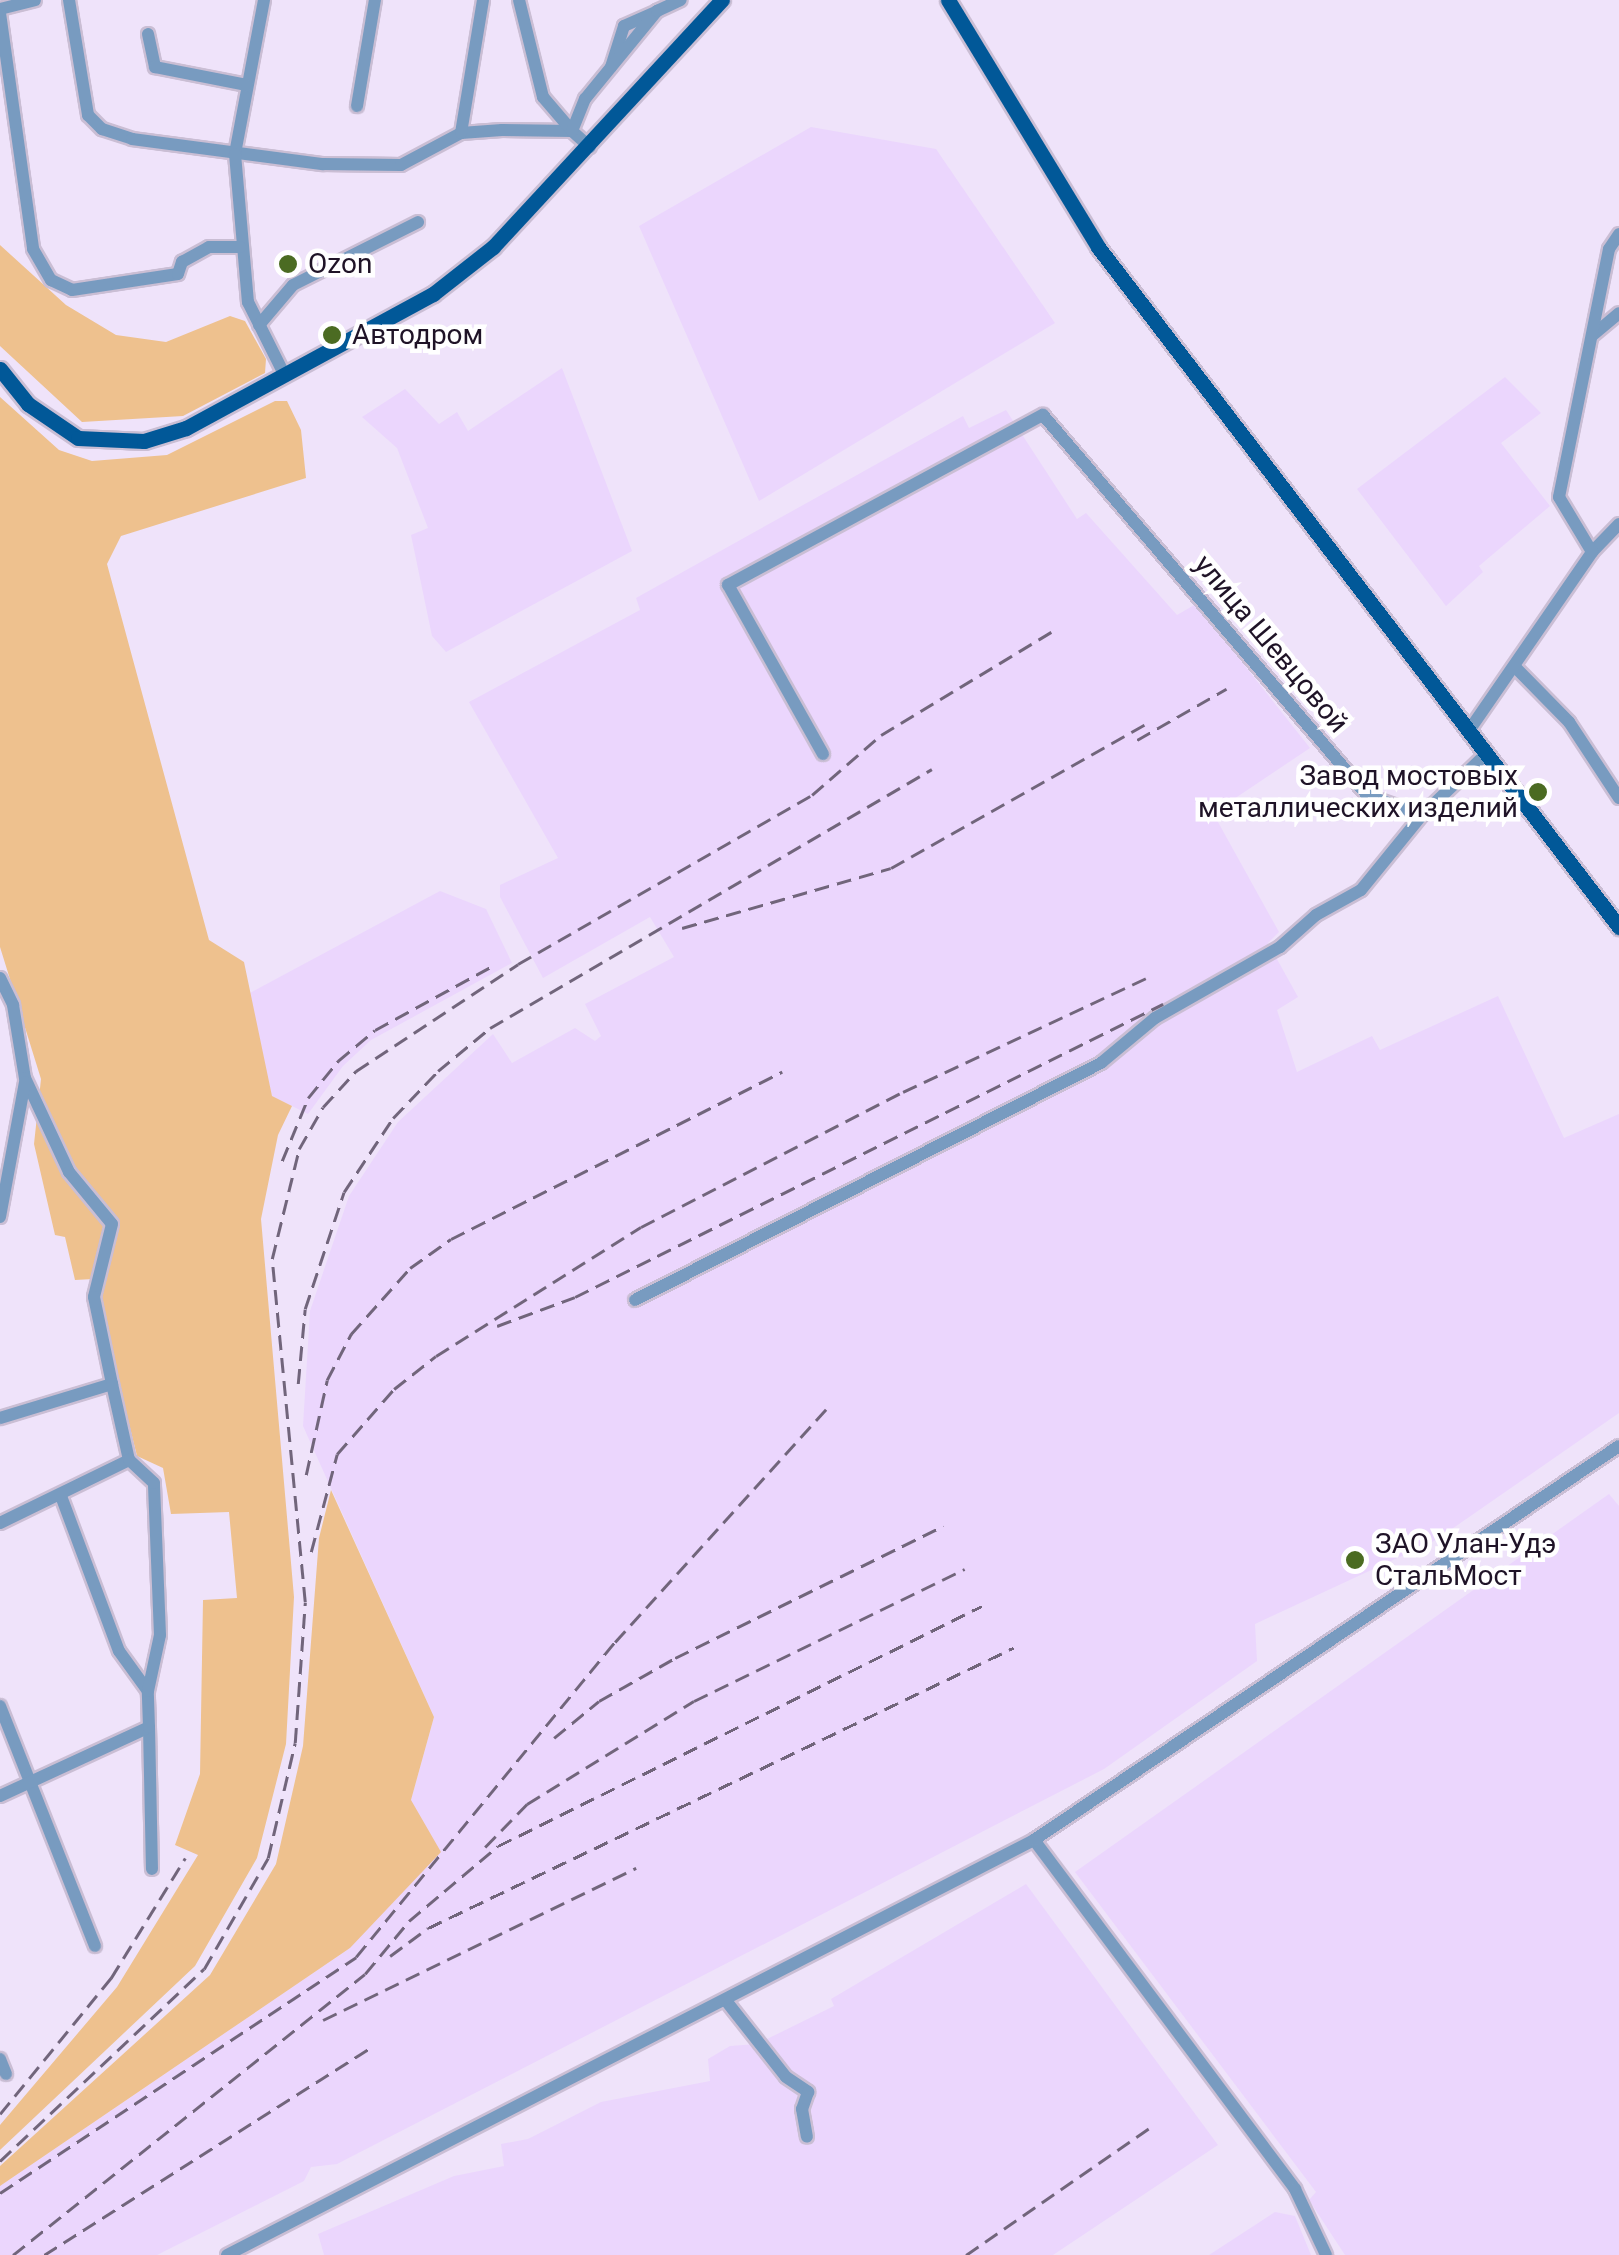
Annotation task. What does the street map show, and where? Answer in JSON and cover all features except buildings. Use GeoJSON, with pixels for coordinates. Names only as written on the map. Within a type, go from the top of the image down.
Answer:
{"type":"FeatureCollection","features":[{"type":"Feature","properties":{"kind":"main road"},"geometry":{"type":"LineString","coordinates":[[0,370],[50,423],[78,438],[108,443],[186,428],[432,294],[498,244],[722,0]]}},
{"type":"Feature","properties":{"kind":"main road"},"geometry":{"type":"LineString","coordinates":[[948,0],[1098,247],[1619,927]]}},
{"type":"Feature","properties":{"kind":"street"},"geometry":{"type":"LineString","coordinates":[[35,0],[0,6],[33,249],[50,280],[72,290],[178,274],[182,262],[213,245],[240,247]]}},
{"type":"Feature","properties":{"kind":"street"},"geometry":{"type":"LineString","coordinates":[[68,0],[84,105],[93,121],[132,139],[235,154],[400,165],[461,133],[572,131]]}},
{"type":"Feature","properties":{"kind":"street"},"geometry":{"type":"LineString","coordinates":[[264,0],[235,154],[240,247],[248,302],[285,376]]}},
{"type":"Feature","properties":{"kind":"street"},"geometry":{"type":"LineString","coordinates":[[356,106],[375,0]]}},
{"type":"Feature","properties":{"kind":"street"},"geometry":{"type":"LineString","coordinates":[[461,133],[483,0]]}},
{"type":"Feature","properties":{"kind":"street"},"geometry":{"type":"LineString","coordinates":[[519,0],[543,97],[590,148]]}},
{"type":"Feature","properties":{"kind":"street"},"geometry":{"type":"LineString","coordinates":[[572,131],[585,99],[657,11],[681,0]]}},
{"type":"Feature","properties":{"kind":"street"},"geometry":{"type":"LineString","coordinates":[[148,34],[154,66],[248,86]]}},
{"type":"Feature","properties":{"kind":"street"},"geometry":{"type":"LineString","coordinates":[[259,324],[293,286],[418,222]]}},
{"type":"Feature","properties":{"kind":"street"},"geometry":{"type":"LineString","coordinates":[[1592,552],[1559,497],[1609,249],[1619,234]]}},
{"type":"Feature","properties":{"kind":"street"},"geometry":{"type":"LineString","coordinates":[[1592,334],[1619,313]]}},
{"type":"Feature","properties":{"kind":"street","name":"улица Шевцовой"},"geometry":{"type":"LineString","coordinates":[[822,754],[728,585],[1043,416],[1368,796],[1422,815]]}},
{"type":"Feature","properties":{"kind":"street"},"geometry":{"type":"LineString","coordinates":[[1468,732],[1516,668],[1592,552],[1619,524]]}},
{"type":"Feature","properties":{"kind":"street"},"geometry":{"type":"LineString","coordinates":[[1516,668],[1569,722],[1619,798]]}},
{"type":"Feature","properties":{"kind":"street"},"geometry":{"type":"LineString","coordinates":[[635,1300],[1101,1063],[1155,1018],[1280,947],[1316,915],[1361,890],[1422,815],[1485,755]]}},
{"type":"Feature","properties":{"kind":"street"},"geometry":{"type":"LineString","coordinates":[[0,978],[13,1005],[25,1078],[68,1172],[112,1224],[94,1297],[129,1460],[154,1483],[160,1635],[148,1690],[152,1869]]}},
{"type":"Feature","properties":{"kind":"street"},"geometry":{"type":"LineString","coordinates":[[0,1217],[25,1078]]}},
{"type":"Feature","properties":{"kind":"street"},"geometry":{"type":"LineString","coordinates":[[0,1418],[112,1384]]}},
{"type":"Feature","properties":{"kind":"street"},"geometry":{"type":"LineString","coordinates":[[227,2255],[727,2002],[1034,1840],[1619,1446]]}},
{"type":"Feature","properties":{"kind":"street"},"geometry":{"type":"LineString","coordinates":[[0,1522],[129,1460]]}},
{"type":"Feature","properties":{"kind":"street"},"geometry":{"type":"LineString","coordinates":[[61,1496],[119,1651],[148,1690]]}},
{"type":"Feature","properties":{"kind":"street"},"geometry":{"type":"LineString","coordinates":[[0,1706],[95,1946]]}},
{"type":"Feature","properties":{"kind":"street"},"geometry":{"type":"LineString","coordinates":[[0,1796],[149,1726]]}},
{"type":"Feature","properties":{"kind":"street"},"geometry":{"type":"LineString","coordinates":[[1034,1840],[1295,2189],[1326,2255]]}},
{"type":"Feature","properties":{"kind":"street"},"geometry":{"type":"LineString","coordinates":[[727,2002],[786,2077],[808,2092],[802,2110],[808,2137]]}},
{"type":"Feature","properties":{"kind":"street"},"geometry":{"type":"LineString","coordinates":[[0,2059],[6,2074]]}},
{"type":"Feature","properties":{"kind":"shaded area"},"geometry":{"type":"Polygon","coordinates":[[[811,127],[936,149],[1055,323],[759,501],[639,226],[811,127]]]}},
{"type":"Feature","properties":{"kind":"shaded area"},"geometry":{"type":"Polygon","coordinates":[[[0,245],[66,305],[116,335],[166,342],[230,316],[245,321],[266,359],[265,373],[183,416],[82,422],[0,346],[0,245]]]}},
{"type":"Feature","properties":{"kind":"shaded area"},"geometry":{"type":"Polygon","coordinates":[[[562,368],[632,551],[446,652],[432,636],[411,535],[428,528],[397,448],[362,417],[405,389],[439,424],[457,412],[468,431],[562,368]]]}},
{"type":"Feature","properties":{"kind":"shaded area"},"geometry":{"type":"Polygon","coordinates":[[[1505,377],[1541,413],[1501,443],[1550,506],[1479,566],[1483,572],[1446,606],[1357,489],[1505,377]]]}},
{"type":"Feature","properties":{"kind":"shaded area"},"geometry":{"type":"Polygon","coordinates":[[[0,397],[59,450],[92,461],[167,455],[275,401],[287,401],[301,430],[306,478],[121,536],[107,564],[209,940],[244,962],[272,1096],[292,1106],[278,1135],[261,1219],[294,1597],[286,1744],[257,1858],[195,1966],[0,2150],[0,2125],[117,1987],[198,1855],[175,1845],[200,1774],[203,1600],[237,1598],[229,1512],[171,1514],[163,1468],[137,1456],[93,1279],[75,1280],[65,1237],[55,1235],[34,1144],[41,1079],[0,947],[0,397]]]}},
{"type":"Feature","properties":{"kind":"shaded area"},"geometry":{"type":"Polygon","coordinates":[[[1006,410],[1077,519],[1086,513],[1177,615],[1196,604],[1310,748],[1213,813],[1279,932],[1268,943],[1298,997],[1277,1010],[1297,1072],[1372,1036],[1380,1050],[1498,996],[1564,1138],[1619,1114],[1619,1413],[1436,1540],[1255,1624],[1257,1661],[1104,1769],[337,2164],[311,2167],[304,2181],[157,2255],[0,2255],[0,2186],[350,1948],[411,1800],[434,1717],[303,1426],[310,1311],[349,1196],[398,1122],[493,1034],[512,1063],[575,1028],[595,1041],[601,1036],[585,1004],[674,957],[650,917],[543,978],[500,897],[500,885],[558,858],[469,702],[640,610],[636,598],[963,416],[969,428],[1006,410]]]}},
{"type":"Feature","properties":{"kind":"shaded area"},"geometry":{"type":"Polygon","coordinates":[[[440,891],[486,909],[512,963],[371,1040],[343,1066],[308,1114],[272,1096],[248,994],[440,891]]]}},
{"type":"Feature","properties":{"kind":"shaded area"},"geometry":{"type":"Polygon","coordinates":[[[331,1490],[434,1717],[411,1800],[441,1852],[350,1948],[0,2186],[0,2166],[210,1975],[276,1864],[303,1746],[319,1538],[331,1490]]]}},
{"type":"Feature","properties":{"kind":"shaded area"},"geometry":{"type":"Polygon","coordinates":[[[1609,1494],[1619,1506],[1619,2255],[1345,2255],[1309,2200],[1316,2192],[1075,1872],[1609,1494]]]}},
{"type":"Feature","properties":{"kind":"shaded area"},"geometry":{"type":"Polygon","coordinates":[[[1026,1884],[1218,2145],[1053,2255],[324,2255],[318,2234],[454,2176],[504,2166],[501,2144],[528,2139],[601,2102],[710,2081],[708,2059],[730,2046],[757,2044],[834,2006],[831,1999],[1026,1884]]]}},
{"type":"Feature","properties":{"kind":"shaded area"},"geometry":{"type":"Polygon","coordinates":[[[1275,2212],[1295,2216],[1311,2255],[1209,2255],[1275,2212]]]}},
{"type":"Feature","properties":{"kind":"railway"},"geometry":{"type":"LineString","coordinates":[[0,2161],[204,1969],[268,1858],[295,1743],[305,1602],[272,1259],[299,1149],[323,1107],[356,1071],[518,964],[812,795],[881,735],[1051,632]]}},
{"type":"Feature","properties":{"kind":"railway"},"geometry":{"type":"LineString","coordinates":[[1137,740],[1226,689]]}},
{"type":"Feature","properties":{"kind":"railway"},"geometry":{"type":"LineString","coordinates":[[682,928],[891,868],[1146,724]]}},
{"type":"Feature","properties":{"kind":"railway"},"geometry":{"type":"LineString","coordinates":[[298,1384],[305,1309],[344,1192],[393,1118],[438,1071],[490,1028],[932,769]]}},
{"type":"Feature","properties":{"kind":"railway"},"geometry":{"type":"LineString","coordinates":[[282,1161],[308,1098],[338,1061],[375,1030],[494,965]]}},
{"type":"Feature","properties":{"kind":"railway"},"geometry":{"type":"LineString","coordinates":[[311,1552],[337,1454],[394,1389],[436,1356],[641,1227],[903,1092],[1151,976]]}},
{"type":"Feature","properties":{"kind":"railway"},"geometry":{"type":"LineString","coordinates":[[497,1326],[575,1297],[1163,1004]]}},
{"type":"Feature","properties":{"kind":"railway"},"geometry":{"type":"LineString","coordinates":[[306,1475],[327,1380],[351,1334],[410,1268],[451,1239],[782,1072]]}},
{"type":"Feature","properties":{"kind":"railway"},"geometry":{"type":"LineString","coordinates":[[0,2193],[356,1957],[615,1642],[826,1409]]}},
{"type":"Feature","properties":{"kind":"railway"},"geometry":{"type":"LineString","coordinates":[[554,1738],[599,1701],[675,1658],[943,1526]]}},
{"type":"Feature","properties":{"kind":"railway"},"geometry":{"type":"LineString","coordinates":[[485,1847],[527,1804],[694,1701],[965,1569]]}},
{"type":"Feature","properties":{"kind":"railway"},"geometry":{"type":"LineString","coordinates":[[13,2255],[365,1974],[409,1921],[498,1846],[982,1606]]}},
{"type":"Feature","properties":{"kind":"railway"},"geometry":{"type":"LineString","coordinates":[[390,1956],[428,1928],[1013,1648]]}},
{"type":"Feature","properties":{"kind":"railway"},"geometry":{"type":"LineString","coordinates":[[0,2114],[111,1978],[185,1858]]}},
{"type":"Feature","properties":{"kind":"railway"},"geometry":{"type":"LineString","coordinates":[[323,2020],[636,1868]]}},
{"type":"Feature","properties":{"kind":"railway"},"geometry":{"type":"LineString","coordinates":[[44,2255],[372,2047]]}},
{"type":"Feature","properties":{"kind":"railway"},"geometry":{"type":"LineString","coordinates":[[966,2255],[1155,2124]]}},
{"type":"Feature","properties":{"kind":"place","name":"Ozon"},"geometry":{"type":"Point","coordinates":[288,264]}},
{"type":"Feature","properties":{"kind":"place","name":"Автодром"},"geometry":{"type":"Point","coordinates":[332,335]}},
{"type":"Feature","properties":{"kind":"place","name":"Завод мостовых металлических изделий"},"geometry":{"type":"Point","coordinates":[1538,792]}},
{"type":"Feature","properties":{"kind":"place","name":"ЗАО Улан-Удэ СтальМост"},"geometry":{"type":"Point","coordinates":[1355,1560]}}]}
